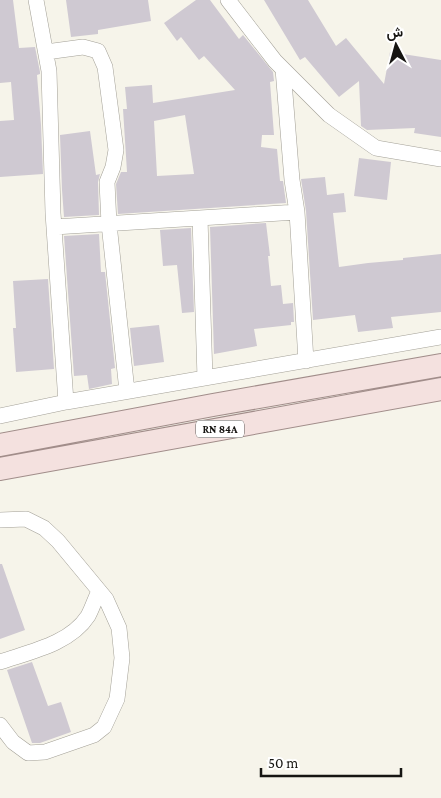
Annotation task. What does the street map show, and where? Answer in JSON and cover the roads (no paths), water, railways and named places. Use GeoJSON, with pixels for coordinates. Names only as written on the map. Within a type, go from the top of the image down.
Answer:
{"type":"FeatureCollection","features":[{"type":"Feature","properties":{"kind":"main road","name":"RN 84A"},"geometry":{"type":"LineString","coordinates":[[0,445],[441,365]]}},
{"type":"Feature","properties":{"kind":"main road","name":"RN 84A"},"geometry":{"type":"LineString","coordinates":[[0,469],[441,389]]}},
{"type":"Feature","properties":{"kind":"street"},"geometry":{"type":"LineString","coordinates":[[36,0],[49,72],[54,227],[66,402]]}},
{"type":"Feature","properties":{"kind":"street"},"geometry":{"type":"LineString","coordinates":[[228,0],[275,61],[329,115],[376,148],[441,159]]}},
{"type":"Feature","properties":{"kind":"street"},"geometry":{"type":"LineString","coordinates":[[46,52],[82,47],[98,51],[106,67],[116,150],[114,167],[107,182],[109,224],[127,391]]}},
{"type":"Feature","properties":{"kind":"street"},"geometry":{"type":"LineString","coordinates":[[283,69],[292,180],[297,212],[306,361]]}},
{"type":"Feature","properties":{"kind":"street"},"geometry":{"type":"LineString","coordinates":[[54,227],[297,212]]}},
{"type":"Feature","properties":{"kind":"street"},"geometry":{"type":"LineString","coordinates":[[200,218],[204,378]]}},
{"type":"Feature","properties":{"kind":"street"},"geometry":{"type":"LineString","coordinates":[[0,416],[127,391],[441,337]]}},
{"type":"Feature","properties":{"kind":"street"},"geometry":{"type":"LineString","coordinates":[[0,520],[26,519],[44,528],[58,541],[106,599],[120,628],[122,658],[117,700],[104,727],[94,736],[46,752],[28,753],[13,742],[0,725]]}},
{"type":"Feature","properties":{"kind":"street"},"geometry":{"type":"LineString","coordinates":[[0,662],[60,641],[79,627],[88,616],[99,591]]}}]}
